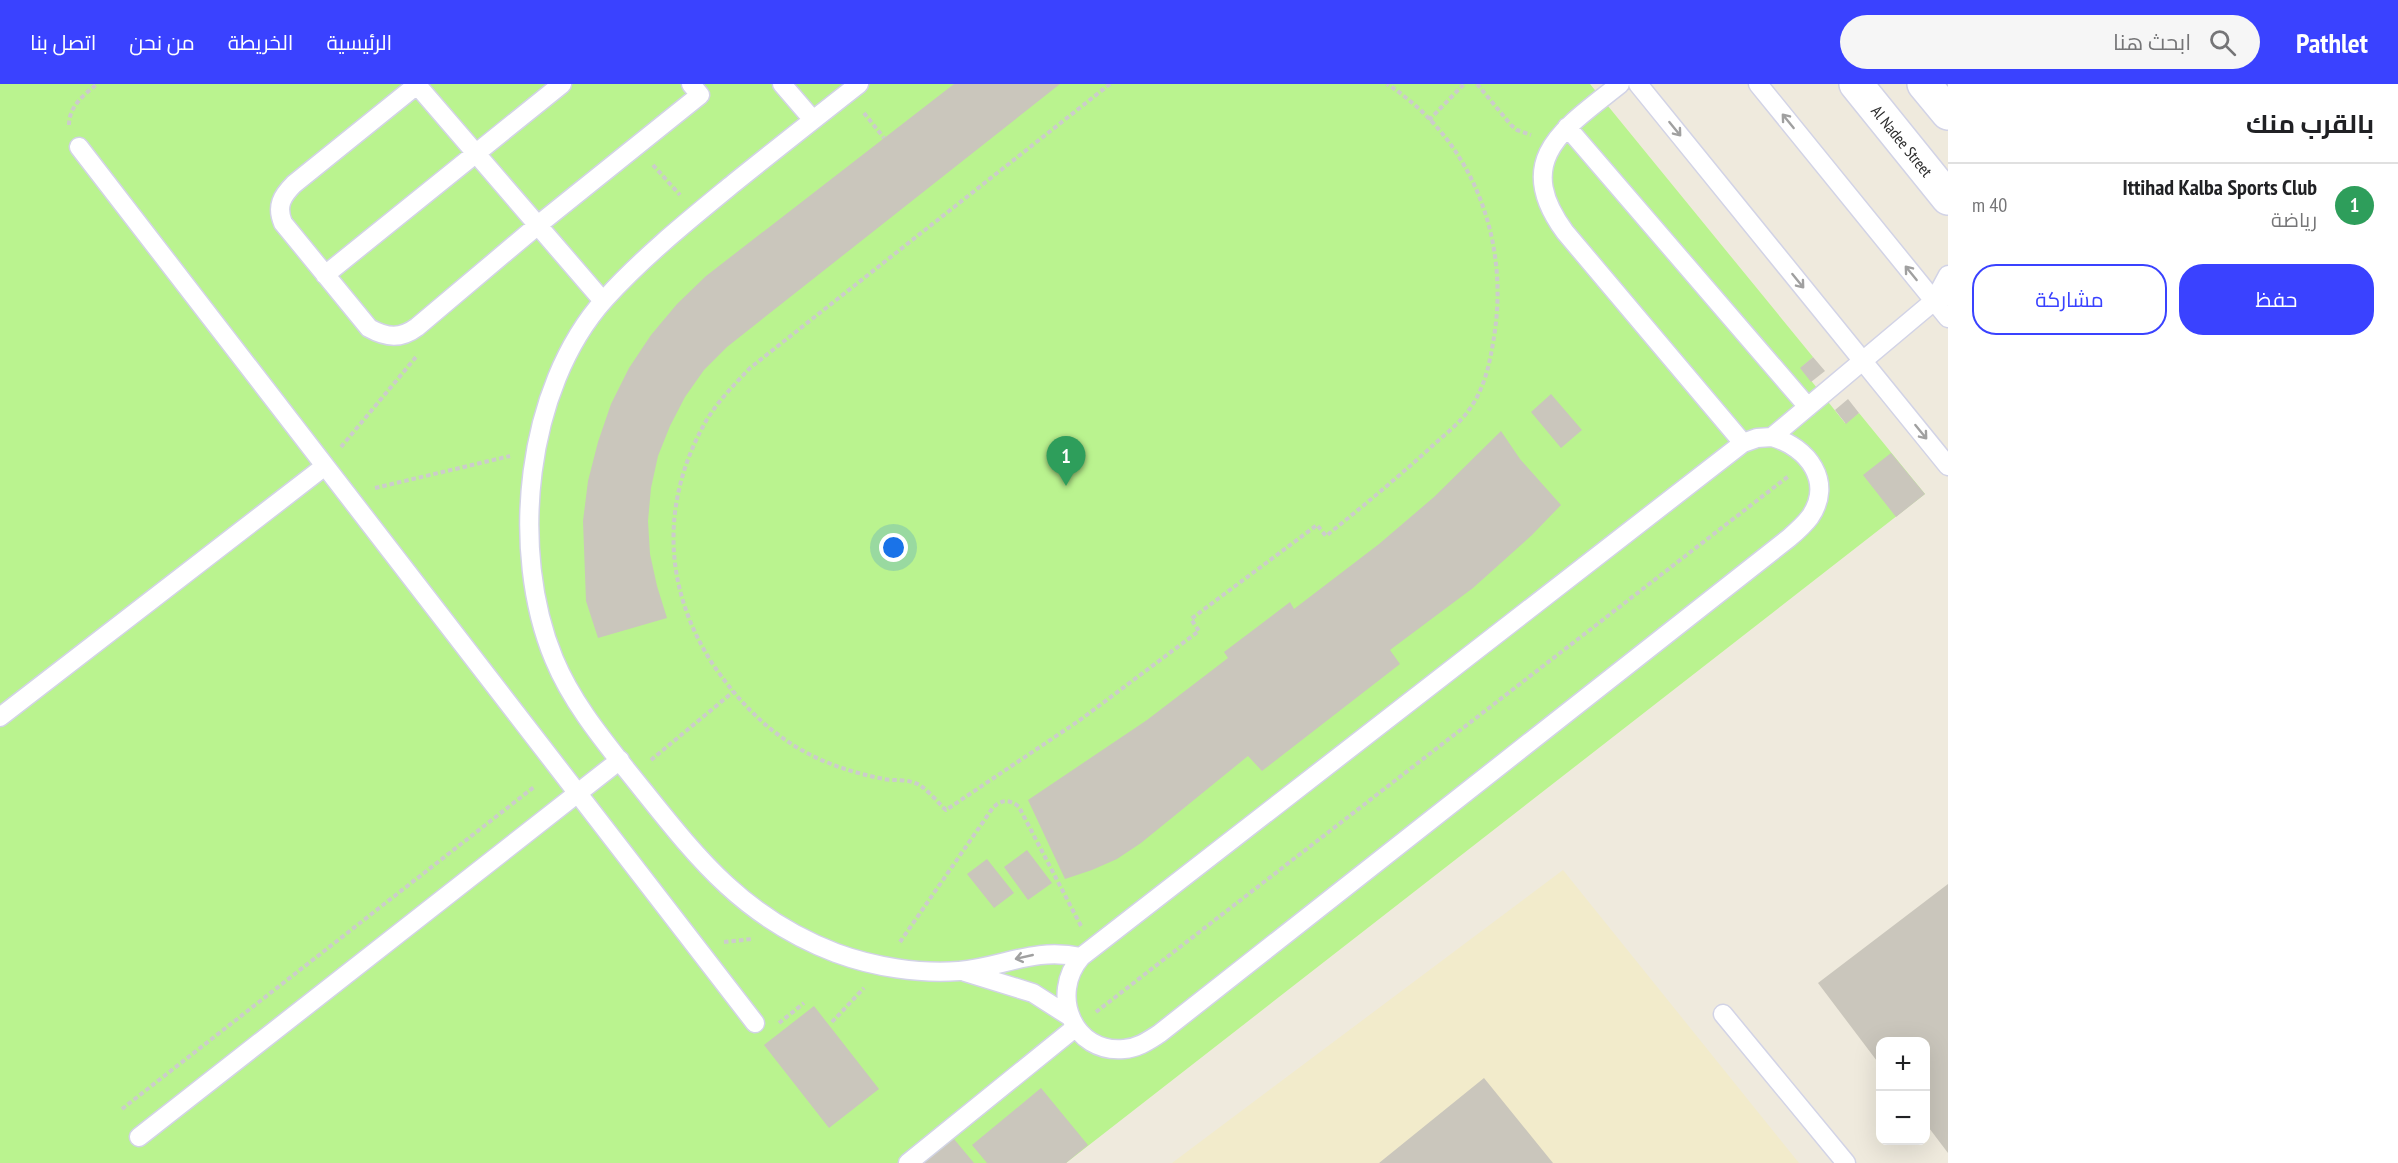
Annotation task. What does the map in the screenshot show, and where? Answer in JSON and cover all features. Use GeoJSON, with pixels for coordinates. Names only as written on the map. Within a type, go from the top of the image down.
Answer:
{"type":"FeatureCollection","features":[{"type":"Feature","properties":{"kind":"street","name":"Al Nadee Street"},"geometry":{"type":"LineString","coordinates":[[1856,84],[1948,198]]}},
{"type":"Feature","properties":{"kind":"street"},"geometry":{"type":"LineString","coordinates":[[1924,84],[1948,113]]}},
{"type":"Feature","properties":{"kind":"lane"},"geometry":{"type":"LineString","coordinates":[[603,301],[538,225],[418,84],[294,184],[282,197],[279,206],[283,223],[369,328],[388,337],[409,333],[538,225],[637,146],[702,88]]}},
{"type":"Feature","properties":{"kind":"lane"},"geometry":{"type":"LineString","coordinates":[[325,276],[562,84]]}},
{"type":"Feature","properties":{"kind":"lane"},"geometry":{"type":"LineString","coordinates":[[782,84],[813,120]]}},
{"type":"Feature","properties":{"kind":"lane"},"geometry":{"type":"LineString","coordinates":[[859,84],[668,236],[603,301],[572,347],[549,397],[530,492],[529,534],[532,576],[540,618],[554,658],[572,696],[632,776],[696,855],[725,886],[758,913],[795,935],[838,954],[884,966],[960,971],[1020,988],[1046,1000],[1097,1044],[1123,1049],[1136,1047],[1158,1034],[1790,538],[1810,517],[1816,503],[1818,489],[1816,474],[1810,460],[1787,441],[1772,437],[1743,442],[1087,952],[1074,966],[1065,990],[1073,1022]]}},
{"type":"Feature","properties":{"kind":"lane"},"geometry":{"type":"LineString","coordinates":[[1620,84],[1561,133],[1547,154],[1543,170],[1543,187],[1547,204],[1555,218],[1743,442]]}},
{"type":"Feature","properties":{"kind":"lane"},"geometry":{"type":"LineString","coordinates":[[1638,84],[1948,466]]}},
{"type":"Feature","properties":{"kind":"lane"},"geometry":{"type":"LineString","coordinates":[[1758,84],[1941,299],[1948,318]]}},
{"type":"Feature","properties":{"kind":"lane"},"geometry":{"type":"LineString","coordinates":[[1561,133],[1808,407]]}},
{"type":"Feature","properties":{"kind":"lane"},"geometry":{"type":"LineString","coordinates":[[79,147],[755,1023]]}},
{"type":"Feature","properties":{"kind":"lane"},"geometry":{"type":"LineString","coordinates":[[1772,437],[1941,299],[1948,275]]}},
{"type":"Feature","properties":{"kind":"lane"},"geometry":{"type":"LineString","coordinates":[[0,717],[325,466]]}},
{"type":"Feature","properties":{"kind":"lane"},"geometry":{"type":"LineString","coordinates":[[140,1137],[620,760]]}},
{"type":"Feature","properties":{"kind":"lane"},"geometry":{"type":"LineString","coordinates":[[960,971],[1038,953],[1087,952]]}},
{"type":"Feature","properties":{"kind":"lane"},"geometry":{"type":"LineString","coordinates":[[1723,1014],[1846,1163]]}},
{"type":"Feature","properties":{"kind":"lane"},"geometry":{"type":"LineString","coordinates":[[908,1163],[1073,1022]]}},
{"type":"Feature","properties":{"kind":"path"},"geometry":{"type":"LineString","coordinates":[[79,147],[69,130],[71,111],[76,103],[97,84]]}},
{"type":"Feature","properties":{"kind":"path"},"geometry":{"type":"LineString","coordinates":[[1110,84],[750,368],[727,392],[707,419],[692,449],[681,480],[675,512],[673,546],[676,579],[685,611],[703,649],[733,692],[749,711],[772,731],[798,748],[856,773],[886,780],[917,783],[946,810],[1080,720],[1199,631],[1191,619],[1317,525],[1326,536],[1389,485],[1469,410],[1486,376],[1498,316],[1499,283],[1496,250],[1489,219],[1463,161],[1429,120],[1387,84]]}},
{"type":"Feature","properties":{"kind":"path"},"geometry":{"type":"LineString","coordinates":[[1429,120],[1464,84]]}},
{"type":"Feature","properties":{"kind":"path"},"geometry":{"type":"LineString","coordinates":[[1477,84],[1517,130],[1533,135],[1561,133]]}},
{"type":"Feature","properties":{"kind":"path"},"geometry":{"type":"LineString","coordinates":[[637,146],[696,214]]}},
{"type":"Feature","properties":{"kind":"path"},"geometry":{"type":"LineString","coordinates":[[325,466],[416,359],[409,333]]}},
{"type":"Feature","properties":{"kind":"path"},"geometry":{"type":"LineString","coordinates":[[348,495],[537,450]]}},
{"type":"Feature","properties":{"kind":"path"},"geometry":{"type":"LineString","coordinates":[[1073,1022],[1810,460]]}},
{"type":"Feature","properties":{"kind":"path"},"geometry":{"type":"LineString","coordinates":[[632,776],[733,692]]}},
{"type":"Feature","properties":{"kind":"path"},"geometry":{"type":"LineString","coordinates":[[122,1109],[534,787]]}},
{"type":"Feature","properties":{"kind":"path"},"geometry":{"type":"LineString","coordinates":[[832,1022],[884,966],[992,809],[1005,800],[1019,807],[1087,952]]}},
{"type":"Feature","properties":{"kind":"path"},"geometry":{"type":"LineString","coordinates":[[695,945],[795,935]]}},
{"type":"Feature","properties":{"kind":"shaded area"},"geometry":{"type":"Polygon","coordinates":[[[1563,870],[1799,1163],[1172,1163],[1563,870]]]}},
{"type":"Feature","properties":{"kind":"green space"},"geometry":{"type":"Polygon","coordinates":[[[0,84],[1590,84],[1813,357],[1801,368],[1845,423],[1859,413],[1925,494],[1066,1163],[0,1163],[0,84]]]}},
{"type":"Feature","properties":{"kind":"building"},"geometry":{"type":"Polygon","coordinates":[[[954,84],[1060,84],[727,347],[704,370],[685,397],[670,426],[658,456],[651,488],[648,521],[650,554],[667,618],[598,638],[586,601],[583,521],[588,481],[598,442],[611,404],[629,368],[651,335],[677,304],[706,276],[954,84]]]}},
{"type":"Feature","properties":{"kind":"building"},"geometry":{"type":"Polygon","coordinates":[[[1813,357],[1825,371],[1811,382],[1800,368],[1813,357]]]}},
{"type":"Feature","properties":{"kind":"building"},"geometry":{"type":"Polygon","coordinates":[[[1551,394],[1582,430],[1561,448],[1531,412],[1551,394]]]}},
{"type":"Feature","properties":{"kind":"building"},"geometry":{"type":"Polygon","coordinates":[[[1848,399],[1859,413],[1846,424],[1835,410],[1848,399]]]}},
{"type":"Feature","properties":{"kind":"building"},"geometry":{"type":"Polygon","coordinates":[[[1501,431],[1520,459],[1561,505],[1532,535],[1473,588],[1390,650],[1400,664],[1262,771],[1248,756],[1141,843],[1117,859],[1065,879],[1028,800],[1147,720],[1228,658],[1224,652],[1290,602],[1294,609],[1379,544],[1434,497],[1501,431]]]}},
{"type":"Feature","properties":{"kind":"building"},"geometry":{"type":"Polygon","coordinates":[[[1891,453],[1925,494],[1896,517],[1863,475],[1891,453]]]}},
{"type":"Feature","properties":{"kind":"building"},"geometry":{"type":"Polygon","coordinates":[[[1027,850],[1052,883],[1028,900],[1004,867],[1027,850]]]}},
{"type":"Feature","properties":{"kind":"building"},"geometry":{"type":"Polygon","coordinates":[[[987,859],[1014,893],[994,908],[967,874],[987,859]]]}},
{"type":"Feature","properties":{"kind":"building"},"geometry":{"type":"Polygon","coordinates":[[[1948,884],[1948,1153],[1930,1129],[1930,1037],[1876,1037],[1876,1060],[1818,983],[1948,884]]]}},
{"type":"Feature","properties":{"kind":"building"},"geometry":{"type":"Polygon","coordinates":[[[814,1006],[879,1089],[829,1128],[764,1045],[814,1006]]]}},
{"type":"Feature","properties":{"kind":"building"},"geometry":{"type":"Polygon","coordinates":[[[1484,1078],[1553,1163],[1379,1163],[1484,1078]]]}},
{"type":"Feature","properties":{"kind":"building"},"geometry":{"type":"Polygon","coordinates":[[[1041,1088],[1088,1145],[1066,1163],[987,1163],[972,1145],[1041,1088]]]}},
{"type":"Feature","properties":{"kind":"building"},"geometry":{"type":"Polygon","coordinates":[[[954,1139],[974,1163],[924,1163],[954,1139]]]}},
{"type":"Feature","properties":{"kind":"place","name":"Ittihad Kalba Sports Club"},"geometry":{"type":"Point","coordinates":[1066,486]}}]}
